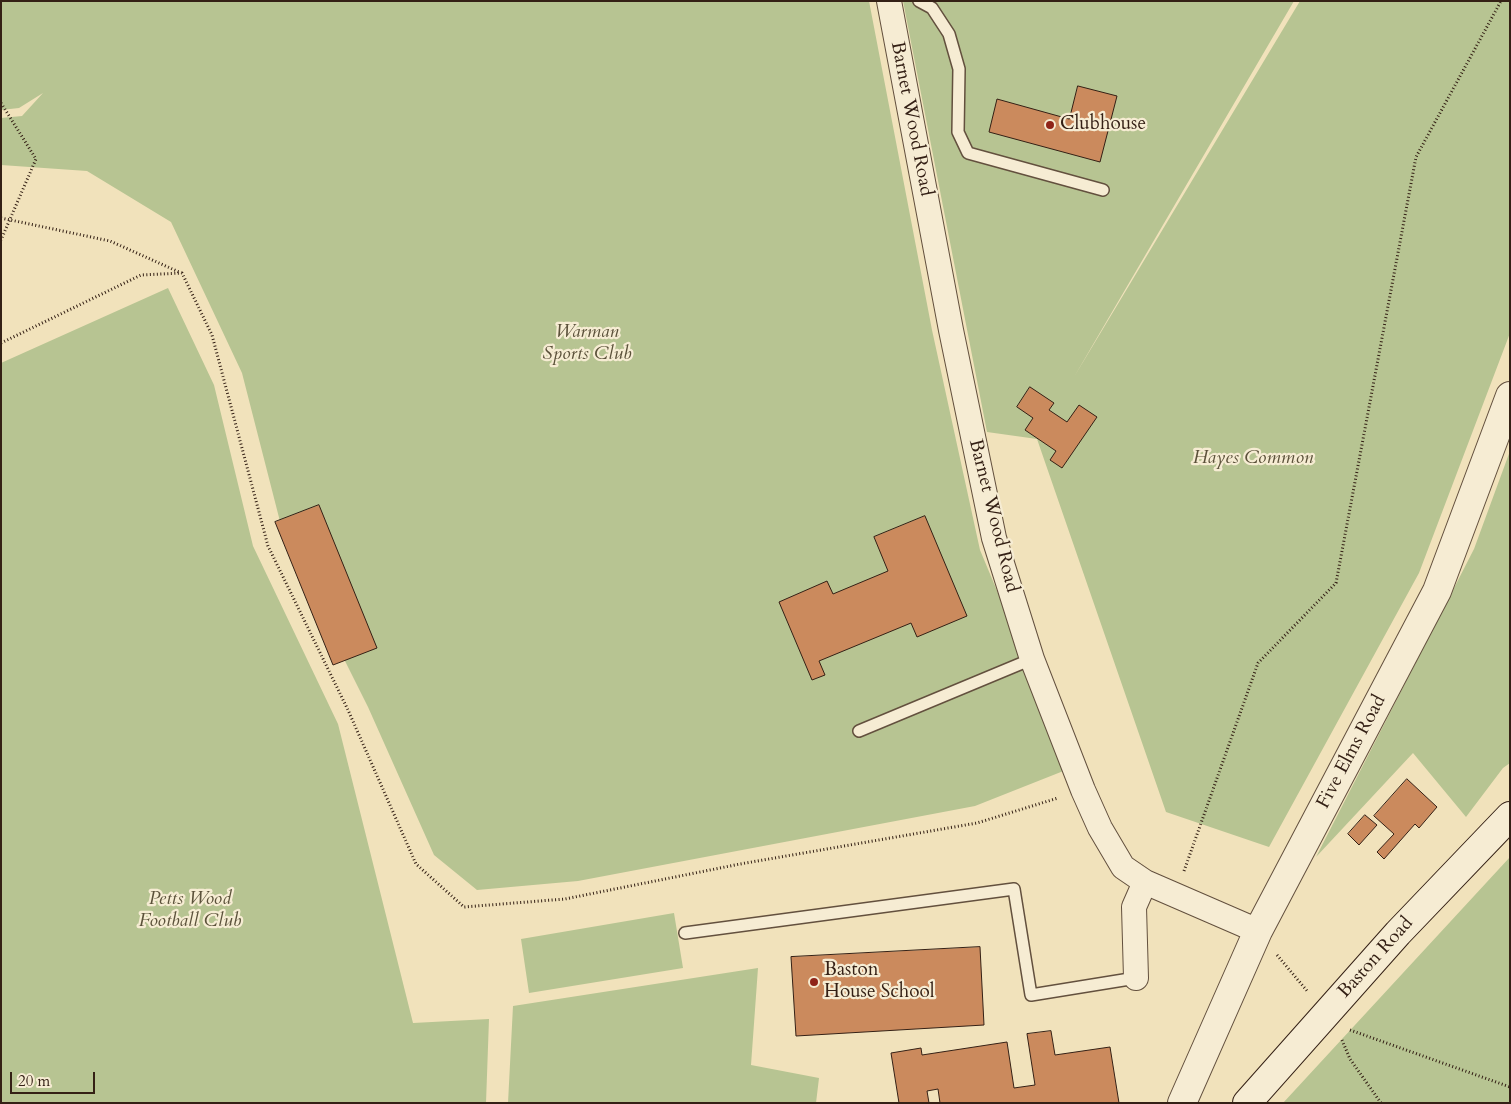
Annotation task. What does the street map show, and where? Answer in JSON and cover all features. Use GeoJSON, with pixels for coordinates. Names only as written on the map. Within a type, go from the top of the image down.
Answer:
{"type":"FeatureCollection","features":[{"type":"Feature","properties":{"kind":"street","name":"Barnet Wood Road"},"geometry":{"type":"LineString","coordinates":[[889,1],[951,330],[994,538],[1032,659],[1083,790],[1100,828],[1123,867],[1145,882],[1258,931]]}},
{"type":"Feature","properties":{"kind":"street","name":"Five Elms Road"},"geometry":{"type":"LineString","coordinates":[[1182,1103],[1258,931],[1437,591],[1510,396]]}},
{"type":"Feature","properties":{"kind":"street","name":"Baston Road"},"geometry":{"type":"LineString","coordinates":[[1247,1103],[1398,933],[1510,816]]}},
{"type":"Feature","properties":{"kind":"street"},"geometry":{"type":"LineString","coordinates":[[1136,978],[1134,907],[1145,882]]}},
{"type":"Feature","properties":{"kind":"lane"},"geometry":{"type":"LineString","coordinates":[[919,1],[932,8],[949,34],[959,69],[958,132],[968,153],[1103,190]]}},
{"type":"Feature","properties":{"kind":"lane"},"geometry":{"type":"LineString","coordinates":[[859,731],[1032,659]]}},
{"type":"Feature","properties":{"kind":"lane"},"geometry":{"type":"LineString","coordinates":[[685,932],[1014,889],[1031,995],[1136,978]]}},
{"type":"Feature","properties":{"kind":"path"},"geometry":{"type":"LineString","coordinates":[[1175,895],[1258,663],[1336,584],[1416,157],[1501,1]]}},
{"type":"Feature","properties":{"kind":"path"},"geometry":{"type":"LineString","coordinates":[[1,103],[36,159],[1,240]]}},
{"type":"Feature","properties":{"kind":"path"},"geometry":{"type":"LineString","coordinates":[[1,218],[110,241],[182,273],[212,335],[268,546],[348,710],[416,864],[464,907],[565,899],[740,864],[976,823],[1083,790]]}},
{"type":"Feature","properties":{"kind":"path"},"geometry":{"type":"LineString","coordinates":[[1,344],[141,275],[182,273]]}},
{"type":"Feature","properties":{"kind":"path"},"geometry":{"type":"LineString","coordinates":[[1344,1028],[1510,1087]]}},
{"type":"Feature","properties":{"kind":"path"},"geometry":{"type":"LineString","coordinates":[[1350,1059],[1381,1103]]}},
{"type":"Feature","properties":{"kind":"green space","name":"Warman Sports Club"},"geometry":{"type":"Polygon","coordinates":[[[1,1],[869,1],[932,330],[980,550],[1071,768],[975,806],[578,881],[477,890],[434,855],[368,707],[285,541],[242,373],[171,222],[87,171],[1,165],[1,118],[22,116],[43,93],[19,108],[1,110],[1,1]]]}},
{"type":"Feature","properties":{"kind":"green space","name":"Hayes Common"},"geometry":{"type":"Polygon","coordinates":[[[903,1],[1294,1],[1074,377],[1300,1],[1510,1],[1510,333],[1419,573],[1269,847],[1166,812],[1037,439],[987,432],[903,1]]]}},
{"type":"Feature","properties":{"kind":"green space","name":"Petts Wood Football Club"},"geometry":{"type":"Polygon","coordinates":[[[168,288],[214,385],[253,546],[338,724],[413,1023],[489,1019],[486,1103],[1,1103],[1,363],[168,288]]]}},
{"type":"Feature","properties":{"kind":"green space"},"geometry":{"type":"Polygon","coordinates":[[[1510,451],[1510,763],[1503,768],[1466,817],[1413,753],[1316,857],[1474,549],[1510,451]]]}},
{"type":"Feature","properties":{"kind":"green space"},"geometry":{"type":"Polygon","coordinates":[[[1510,857],[1510,1103],[1283,1103],[1510,857]]]}},
{"type":"Feature","properties":{"kind":"green space"},"geometry":{"type":"Polygon","coordinates":[[[674,913],[683,968],[529,993],[521,939],[674,913]]]}},
{"type":"Feature","properties":{"kind":"green space"},"geometry":{"type":"Polygon","coordinates":[[[758,968],[751,1065],[819,1078],[816,1103],[508,1103],[513,1006],[758,968]]]}},
{"type":"Feature","properties":{"kind":"building","name":"Clubhouse"},"geometry":{"type":"Polygon","coordinates":[[[1078,86],[1117,96],[1100,162],[989,132],[997,99],[1069,119],[1078,86]]]}},
{"type":"Feature","properties":{"kind":"building"},"geometry":{"type":"Polygon","coordinates":[[[1030,387],[1054,403],[1049,410],[1067,422],[1079,405],[1097,417],[1062,468],[1050,460],[1056,451],[1025,430],[1033,418],[1017,407],[1030,387]]]}},
{"type":"Feature","properties":{"kind":"building"},"geometry":{"type":"Polygon","coordinates":[[[319,505],[377,648],[333,665],[275,522],[319,505]]]}},
{"type":"Feature","properties":{"kind":"building"},"geometry":{"type":"Polygon","coordinates":[[[925,516],[967,616],[917,637],[911,623],[819,661],[825,675],[812,680],[779,602],[827,581],[833,594],[888,571],[874,537],[925,516]]]}},
{"type":"Feature","properties":{"kind":"building"},"geometry":{"type":"Polygon","coordinates":[[[1407,779],[1437,807],[1419,828],[1415,824],[1384,859],[1377,852],[1394,834],[1374,816],[1407,779]]]}},
{"type":"Feature","properties":{"kind":"building"},"geometry":{"type":"Polygon","coordinates":[[[1365,815],[1377,825],[1359,845],[1348,834],[1365,815]]]}},
{"type":"Feature","properties":{"kind":"building"},"geometry":{"type":"Polygon","coordinates":[[[980,947],[984,1025],[796,1036],[791,957],[980,947]]]}},
{"type":"Feature","properties":{"kind":"building"},"geometry":{"type":"Polygon","coordinates":[[[1051,1031],[1055,1055],[1110,1047],[1119,1103],[940,1103],[938,1089],[927,1091],[929,1103],[899,1103],[891,1053],[921,1048],[922,1055],[1007,1042],[1014,1088],[1035,1085],[1027,1034],[1051,1031]]]}},
{"type":"Feature","properties":{"kind":"place","name":"Clubhouse"},"geometry":{"type":"Point","coordinates":[1050,125]}},
{"type":"Feature","properties":{"kind":"place","name":"Baston House School"},"geometry":{"type":"Point","coordinates":[814,982]}}]}
